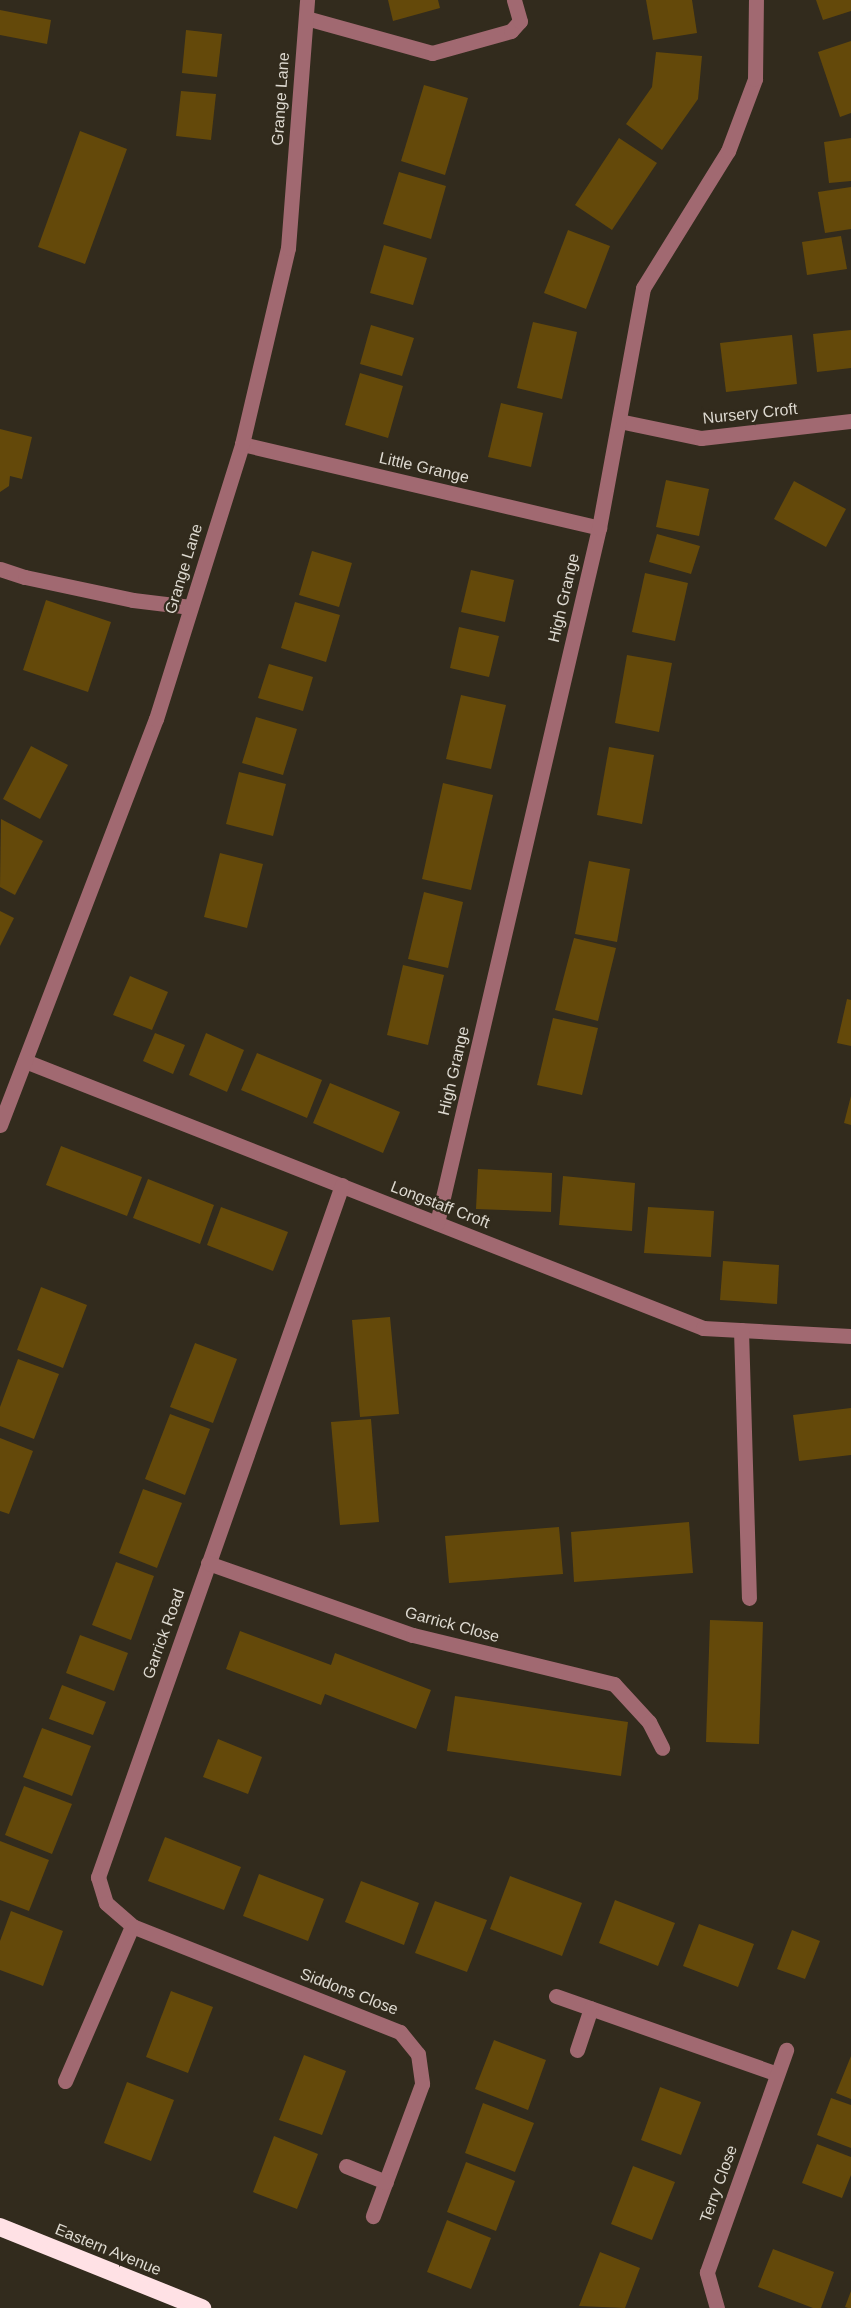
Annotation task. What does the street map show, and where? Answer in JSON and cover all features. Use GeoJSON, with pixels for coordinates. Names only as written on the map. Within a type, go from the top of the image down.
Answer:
{"type":"FeatureCollection","features":[{"type":"Feature","properties":{"kind":"highway","name":"Eastern Avenue"},"geometry":{"type":"LineString","coordinates":[[0,2227],[202,2308]]}},
{"type":"Feature","properties":{"kind":"street","name":"Grange Lane"},"geometry":{"type":"LineString","coordinates":[[0,1125],[156,719],[242,444],[288,248],[307,0]]}},
{"type":"Feature","properties":{"kind":"street"},"geometry":{"type":"LineString","coordinates":[[306,18],[432,53],[511,31],[520,21],[514,0]]}},
{"type":"Feature","properties":{"kind":"street","name":"High Grange"},"geometry":{"type":"LineString","coordinates":[[437,1223],[599,528],[643,288],[728,152],[754,79],[756,0]]}},
{"type":"Feature","properties":{"kind":"street","name":"Nursery Croft"},"geometry":{"type":"LineString","coordinates":[[619,420],[701,438],[851,421]]}},
{"type":"Feature","properties":{"kind":"street","name":"Little Grange"},"geometry":{"type":"LineString","coordinates":[[242,444],[599,528]]}},
{"type":"Feature","properties":{"kind":"street"},"geometry":{"type":"LineString","coordinates":[[0,569],[25,577],[133,600],[191,607]]}},
{"type":"Feature","properties":{"kind":"street","name":"Longstaff Croft"},"geometry":{"type":"LineString","coordinates":[[25,1061],[704,1328],[851,1336]]}},
{"type":"Feature","properties":{"kind":"street","name":"Garrick Road"},"geometry":{"type":"LineString","coordinates":[[132,1926],[106,1903],[98,1877],[342,1185]]}},
{"type":"Feature","properties":{"kind":"street"},"geometry":{"type":"LineString","coordinates":[[741,1330],[749,1598]]}},
{"type":"Feature","properties":{"kind":"street","name":"Garrick Close"},"geometry":{"type":"LineString","coordinates":[[208,1563],[413,1635],[614,1684],[649,1722],[662,1748]]}},
{"type":"Feature","properties":{"kind":"street"},"geometry":{"type":"LineString","coordinates":[[64,2081],[132,1926]]}},
{"type":"Feature","properties":{"kind":"street","name":"Siddons Close"},"geometry":{"type":"LineString","coordinates":[[132,1926],[399,2031],[418,2054],[422,2084],[373,2216]]}},
{"type":"Feature","properties":{"kind":"street"},"geometry":{"type":"LineString","coordinates":[[556,1996],[777,2074]]}},
{"type":"Feature","properties":{"kind":"street"},"geometry":{"type":"LineString","coordinates":[[577,2050],[591,2008]]}},
{"type":"Feature","properties":{"kind":"street","name":"Terry Close"},"geometry":{"type":"LineString","coordinates":[[717,2308],[706,2272],[786,2050]]}},
{"type":"Feature","properties":{"kind":"street"},"geometry":{"type":"LineString","coordinates":[[346,2166],[386,2182]]}},
{"type":"Feature","properties":{"kind":"building"},"geometry":{"type":"Polygon","coordinates":[[[388,0],[438,0],[440,8],[393,21],[388,0]]]}},
{"type":"Feature","properties":{"kind":"building"},"geometry":{"type":"Polygon","coordinates":[[[646,0],[692,0],[697,33],[653,40],[646,0]]]}},
{"type":"Feature","properties":{"kind":"building"},"geometry":{"type":"Polygon","coordinates":[[[816,0],[851,0],[851,11],[823,20],[816,0]]]}},
{"type":"Feature","properties":{"kind":"building"},"geometry":{"type":"Polygon","coordinates":[[[0,10],[51,20],[47,44],[0,35],[0,10]]]}},
{"type":"Feature","properties":{"kind":"building"},"geometry":{"type":"Polygon","coordinates":[[[186,30],[222,34],[217,77],[182,73],[186,30]]]}},
{"type":"Feature","properties":{"kind":"building"},"geometry":{"type":"Polygon","coordinates":[[[851,41],[851,113],[840,117],[818,52],[851,41]]]}},
{"type":"Feature","properties":{"kind":"building"},"geometry":{"type":"Polygon","coordinates":[[[656,52],[702,56],[698,99],[662,150],[626,124],[652,87],[656,52]]]}},
{"type":"Feature","properties":{"kind":"building"},"geometry":{"type":"Polygon","coordinates":[[[424,85],[468,98],[445,175],[401,161],[424,85]]]}},
{"type":"Feature","properties":{"kind":"building"},"geometry":{"type":"Polygon","coordinates":[[[181,91],[216,94],[211,140],[176,136],[181,91]]]}},
{"type":"Feature","properties":{"kind":"building"},"geometry":{"type":"Polygon","coordinates":[[[80,131],[127,149],[85,264],[38,247],[80,131]]]}},
{"type":"Feature","properties":{"kind":"building"},"geometry":{"type":"Polygon","coordinates":[[[619,138],[657,163],[612,230],[575,205],[619,138]]]}},
{"type":"Feature","properties":{"kind":"building"},"geometry":{"type":"Polygon","coordinates":[[[851,138],[851,181],[829,183],[824,142],[851,138]]]}},
{"type":"Feature","properties":{"kind":"building"},"geometry":{"type":"Polygon","coordinates":[[[399,172],[446,186],[431,239],[383,224],[399,172]]]}},
{"type":"Feature","properties":{"kind":"building"},"geometry":{"type":"Polygon","coordinates":[[[851,187],[851,229],[825,233],[818,192],[851,187]]]}},
{"type":"Feature","properties":{"kind":"building"},"geometry":{"type":"Polygon","coordinates":[[[568,230],[610,246],[586,309],[544,293],[568,230]]]}},
{"type":"Feature","properties":{"kind":"building"},"geometry":{"type":"Polygon","coordinates":[[[841,236],[847,269],[807,275],[802,242],[841,236]]]}},
{"type":"Feature","properties":{"kind":"building"},"geometry":{"type":"Polygon","coordinates":[[[384,245],[427,258],[413,305],[370,293],[384,245]]]}},
{"type":"Feature","properties":{"kind":"building"},"geometry":{"type":"Polygon","coordinates":[[[533,322],[577,332],[562,399],[517,388],[533,322]]]}},
{"type":"Feature","properties":{"kind":"building"},"geometry":{"type":"Polygon","coordinates":[[[371,325],[414,338],[402,376],[360,364],[371,325]]]}},
{"type":"Feature","properties":{"kind":"building"},"geometry":{"type":"Polygon","coordinates":[[[851,330],[851,368],[817,372],[813,334],[851,330]]]}},
{"type":"Feature","properties":{"kind":"building"},"geometry":{"type":"Polygon","coordinates":[[[792,335],[797,384],[726,392],[720,343],[792,335]]]}},
{"type":"Feature","properties":{"kind":"building"},"geometry":{"type":"Polygon","coordinates":[[[360,373],[403,386],[388,438],[345,425],[360,373]]]}},
{"type":"Feature","properties":{"kind":"building"},"geometry":{"type":"Polygon","coordinates":[[[501,403],[543,413],[531,467],[488,457],[501,403]]]}},
{"type":"Feature","properties":{"kind":"building"},"geometry":{"type":"Polygon","coordinates":[[[0,429],[32,437],[22,479],[10,476],[9,486],[0,492],[0,429]]]}},
{"type":"Feature","properties":{"kind":"building"},"geometry":{"type":"Polygon","coordinates":[[[666,480],[709,489],[699,536],[656,527],[666,480]]]}},
{"type":"Feature","properties":{"kind":"building"},"geometry":{"type":"Polygon","coordinates":[[[794,481],[846,509],[826,547],[774,519],[794,481]]]}},
{"type":"Feature","properties":{"kind":"building"},"geometry":{"type":"Polygon","coordinates":[[[657,534],[700,546],[691,574],[649,562],[657,534]]]}},
{"type":"Feature","properties":{"kind":"building"},"geometry":{"type":"Polygon","coordinates":[[[312,551],[352,563],[339,607],[299,595],[312,551]]]}},
{"type":"Feature","properties":{"kind":"building"},"geometry":{"type":"Polygon","coordinates":[[[471,570],[514,580],[505,622],[461,612],[471,570]]]}},
{"type":"Feature","properties":{"kind":"building"},"geometry":{"type":"Polygon","coordinates":[[[645,573],[688,583],[675,641],[632,632],[645,573]]]}},
{"type":"Feature","properties":{"kind":"building"},"geometry":{"type":"Polygon","coordinates":[[[46,600],[111,622],[88,692],[23,670],[46,600]]]}},
{"type":"Feature","properties":{"kind":"building"},"geometry":{"type":"Polygon","coordinates":[[[295,602],[340,615],[326,662],[281,648],[295,602]]]}},
{"type":"Feature","properties":{"kind":"building"},"geometry":{"type":"Polygon","coordinates":[[[459,627],[499,636],[489,677],[450,668],[459,627]]]}},
{"type":"Feature","properties":{"kind":"building"},"geometry":{"type":"Polygon","coordinates":[[[627,655],[672,663],[659,732],[615,723],[627,655]]]}},
{"type":"Feature","properties":{"kind":"building"},"geometry":{"type":"Polygon","coordinates":[[[269,664],[313,677],[303,711],[258,698],[269,664]]]}},
{"type":"Feature","properties":{"kind":"building"},"geometry":{"type":"Polygon","coordinates":[[[461,695],[506,705],[491,769],[446,759],[461,695]]]}},
{"type":"Feature","properties":{"kind":"building"},"geometry":{"type":"Polygon","coordinates":[[[256,717],[297,729],[283,775],[242,763],[256,717]]]}},
{"type":"Feature","properties":{"kind":"building"},"geometry":{"type":"Polygon","coordinates":[[[31,746],[68,765],[40,819],[3,799],[31,746]]]}},
{"type":"Feature","properties":{"kind":"building"},"geometry":{"type":"Polygon","coordinates":[[[609,747],[654,755],[642,824],[597,815],[609,747]]]}},
{"type":"Feature","properties":{"kind":"building"},"geometry":{"type":"Polygon","coordinates":[[[239,772],[286,784],[273,836],[226,824],[239,772]]]}},
{"type":"Feature","properties":{"kind":"building"},"geometry":{"type":"Polygon","coordinates":[[[443,783],[493,795],[471,890],[422,879],[443,783]]]}},
{"type":"Feature","properties":{"kind":"building"},"geometry":{"type":"Polygon","coordinates":[[[1,819],[43,841],[15,895],[0,887],[1,819]]]}},
{"type":"Feature","properties":{"kind":"building"},"geometry":{"type":"Polygon","coordinates":[[[220,853],[263,864],[247,928],[204,917],[220,853]]]}},
{"type":"Feature","properties":{"kind":"building"},"geometry":{"type":"Polygon","coordinates":[[[589,861],[630,869],[617,942],[575,934],[589,861]]]}},
{"type":"Feature","properties":{"kind":"building"},"geometry":{"type":"Polygon","coordinates":[[[424,892],[463,902],[448,968],[408,959],[424,892]]]}},
{"type":"Feature","properties":{"kind":"building"},"geometry":{"type":"Polygon","coordinates":[[[0,911],[14,918],[0,946],[0,911]]]}},
{"type":"Feature","properties":{"kind":"building"},"geometry":{"type":"Polygon","coordinates":[[[574,938],[616,948],[598,1021],[555,1010],[574,938]]]}},
{"type":"Feature","properties":{"kind":"building"},"geometry":{"type":"Polygon","coordinates":[[[403,965],[444,975],[428,1045],[387,1035],[403,965]]]}},
{"type":"Feature","properties":{"kind":"building"},"geometry":{"type":"Polygon","coordinates":[[[130,976],[168,992],[152,1030],[113,1015],[130,976]]]}},
{"type":"Feature","properties":{"kind":"building"},"geometry":{"type":"Polygon","coordinates":[[[847,999],[851,1000],[851,1046],[837,1043],[847,999]]]}},
{"type":"Feature","properties":{"kind":"building"},"geometry":{"type":"Polygon","coordinates":[[[553,1018],[598,1028],[582,1095],[537,1085],[553,1018]]]}},
{"type":"Feature","properties":{"kind":"building"},"geometry":{"type":"Polygon","coordinates":[[[155,1033],[185,1045],[173,1074],[143,1061],[155,1033]]]}},
{"type":"Feature","properties":{"kind":"building"},"geometry":{"type":"Polygon","coordinates":[[[206,1033],[244,1050],[227,1092],[189,1075],[206,1033]]]}},
{"type":"Feature","properties":{"kind":"building"},"geometry":{"type":"Polygon","coordinates":[[[257,1053],[322,1080],[307,1118],[241,1090],[257,1053]]]}},
{"type":"Feature","properties":{"kind":"building"},"geometry":{"type":"Polygon","coordinates":[[[330,1083],[400,1112],[383,1153],[313,1123],[330,1083]]]}},
{"type":"Feature","properties":{"kind":"building"},"geometry":{"type":"Polygon","coordinates":[[[851,1096],[851,1125],[844,1123],[851,1096]]]}},
{"type":"Feature","properties":{"kind":"building"},"geometry":{"type":"Polygon","coordinates":[[[61,1146],[142,1177],[127,1216],[46,1185],[61,1146]]]}},
{"type":"Feature","properties":{"kind":"building"},"geometry":{"type":"Polygon","coordinates":[[[478,1169],[552,1173],[551,1212],[476,1209],[478,1169]]]}},
{"type":"Feature","properties":{"kind":"building"},"geometry":{"type":"Polygon","coordinates":[[[563,1176],[635,1183],[632,1231],[559,1225],[563,1176]]]}},
{"type":"Feature","properties":{"kind":"building"},"geometry":{"type":"Polygon","coordinates":[[[148,1179],[214,1205],[200,1244],[133,1218],[148,1179]]]}},
{"type":"Feature","properties":{"kind":"building"},"geometry":{"type":"Polygon","coordinates":[[[221,1207],[288,1232],[273,1271],[207,1245],[221,1207]]]}},
{"type":"Feature","properties":{"kind":"building"},"geometry":{"type":"Polygon","coordinates":[[[648,1207],[714,1211],[711,1257],[644,1253],[648,1207]]]}},
{"type":"Feature","properties":{"kind":"building"},"geometry":{"type":"Polygon","coordinates":[[[723,1261],[779,1265],[777,1304],[720,1300],[723,1261]]]}},
{"type":"Feature","properties":{"kind":"building"},"geometry":{"type":"Polygon","coordinates":[[[41,1287],[87,1305],[63,1368],[17,1350],[41,1287]]]}},
{"type":"Feature","properties":{"kind":"building"},"geometry":{"type":"Polygon","coordinates":[[[390,1317],[399,1414],[360,1417],[352,1320],[390,1317]]]}},
{"type":"Feature","properties":{"kind":"building"},"geometry":{"type":"Polygon","coordinates":[[[195,1343],[237,1359],[213,1423],[170,1407],[195,1343]]]}},
{"type":"Feature","properties":{"kind":"building"},"geometry":{"type":"Polygon","coordinates":[[[18,1359],[59,1374],[34,1439],[0,1426],[0,1407],[18,1359]]]}},
{"type":"Feature","properties":{"kind":"building"},"geometry":{"type":"Polygon","coordinates":[[[851,1408],[851,1455],[799,1461],[793,1415],[851,1408]]]}},
{"type":"Feature","properties":{"kind":"building"},"geometry":{"type":"Polygon","coordinates":[[[170,1414],[210,1429],[185,1495],[145,1479],[170,1414]]]}},
{"type":"Feature","properties":{"kind":"building"},"geometry":{"type":"Polygon","coordinates":[[[371,1419],[379,1522],[340,1525],[331,1422],[371,1419]]]}},
{"type":"Feature","properties":{"kind":"building"},"geometry":{"type":"Polygon","coordinates":[[[0,1438],[33,1451],[9,1514],[0,1511],[0,1438]]]}},
{"type":"Feature","properties":{"kind":"building"},"geometry":{"type":"Polygon","coordinates":[[[143,1489],[182,1503],[157,1568],[119,1553],[143,1489]]]}},
{"type":"Feature","properties":{"kind":"building"},"geometry":{"type":"Polygon","coordinates":[[[689,1522],[693,1573],[574,1582],[571,1532],[689,1522]]]}},
{"type":"Feature","properties":{"kind":"building"},"geometry":{"type":"Polygon","coordinates":[[[559,1527],[563,1574],[449,1583],[445,1536],[559,1527]]]}},
{"type":"Feature","properties":{"kind":"building"},"geometry":{"type":"Polygon","coordinates":[[[116,1562],[154,1576],[131,1640],[92,1625],[116,1562]]]}},
{"type":"Feature","properties":{"kind":"building"},"geometry":{"type":"Polygon","coordinates":[[[710,1620],[763,1622],[759,1744],[706,1742],[710,1620]]]}},
{"type":"Feature","properties":{"kind":"building"},"geometry":{"type":"Polygon","coordinates":[[[240,1631],[331,1665],[335,1653],[431,1690],[416,1729],[325,1694],[321,1705],[226,1669],[240,1631]]]}},
{"type":"Feature","properties":{"kind":"building"},"geometry":{"type":"Polygon","coordinates":[[[80,1635],[128,1653],[114,1691],[66,1673],[80,1635]]]}},
{"type":"Feature","properties":{"kind":"building"},"geometry":{"type":"Polygon","coordinates":[[[62,1685],[106,1702],[93,1735],[49,1719],[62,1685]]]}},
{"type":"Feature","properties":{"kind":"building"},"geometry":{"type":"Polygon","coordinates":[[[455,1696],[628,1722],[621,1776],[447,1751],[455,1696]]]}},
{"type":"Feature","properties":{"kind":"building"},"geometry":{"type":"Polygon","coordinates":[[[42,1728],[91,1746],[72,1796],[23,1777],[42,1728]]]}},
{"type":"Feature","properties":{"kind":"building"},"geometry":{"type":"Polygon","coordinates":[[[218,1739],[262,1757],[248,1794],[203,1777],[218,1739]]]}},
{"type":"Feature","properties":{"kind":"building"},"geometry":{"type":"Polygon","coordinates":[[[24,1786],[72,1804],[52,1854],[5,1835],[24,1786]]]}},
{"type":"Feature","properties":{"kind":"building"},"geometry":{"type":"Polygon","coordinates":[[[165,1837],[241,1867],[224,1910],[148,1881],[165,1837]]]}},
{"type":"Feature","properties":{"kind":"building"},"geometry":{"type":"Polygon","coordinates":[[[0,1841],[49,1860],[29,1911],[0,1900],[0,1841]]]}},
{"type":"Feature","properties":{"kind":"building"},"geometry":{"type":"Polygon","coordinates":[[[259,1874],[324,1899],[308,1941],[243,1916],[259,1874]]]}},
{"type":"Feature","properties":{"kind":"building"},"geometry":{"type":"Polygon","coordinates":[[[510,1876],[582,1903],[562,1956],[490,1929],[510,1876]]]}},
{"type":"Feature","properties":{"kind":"building"},"geometry":{"type":"Polygon","coordinates":[[[361,1881],[419,1903],[404,1945],[345,1922],[361,1881]]]}},
{"type":"Feature","properties":{"kind":"building"},"geometry":{"type":"Polygon","coordinates":[[[615,1900],[675,1923],[658,1966],[599,1943],[615,1900]]]}},
{"type":"Feature","properties":{"kind":"building"},"geometry":{"type":"Polygon","coordinates":[[[435,1901],[487,1920],[467,1972],[415,1953],[435,1901]]]}},
{"type":"Feature","properties":{"kind":"building"},"geometry":{"type":"Polygon","coordinates":[[[11,1911],[63,1931],[43,1986],[0,1970],[0,1941],[11,1911]]]}},
{"type":"Feature","properties":{"kind":"building"},"geometry":{"type":"Polygon","coordinates":[[[699,1924],[754,1944],[738,1987],[683,1966],[699,1924]]]}},
{"type":"Feature","properties":{"kind":"building"},"geometry":{"type":"Polygon","coordinates":[[[792,1930],[820,1941],[805,1979],[777,1969],[792,1930]]]}},
{"type":"Feature","properties":{"kind":"building"},"geometry":{"type":"Polygon","coordinates":[[[171,1991],[213,2007],[188,2073],[146,2057],[171,1991]]]}},
{"type":"Feature","properties":{"kind":"building"},"geometry":{"type":"Polygon","coordinates":[[[494,2040],[546,2060],[528,2110],[475,2089],[494,2040]]]}},
{"type":"Feature","properties":{"kind":"building"},"geometry":{"type":"Polygon","coordinates":[[[304,2055],[346,2071],[322,2135],[279,2120],[304,2055]]]}},
{"type":"Feature","properties":{"kind":"building"},"geometry":{"type":"Polygon","coordinates":[[[851,2056],[851,2099],[836,2093],[851,2056]]]}},
{"type":"Feature","properties":{"kind":"building"},"geometry":{"type":"Polygon","coordinates":[[[127,2082],[174,2100],[151,2161],[104,2143],[127,2082]]]}},
{"type":"Feature","properties":{"kind":"building"},"geometry":{"type":"Polygon","coordinates":[[[660,2087],[701,2102],[681,2155],[641,2140],[660,2087]]]}},
{"type":"Feature","properties":{"kind":"building"},"geometry":{"type":"Polygon","coordinates":[[[831,2098],[851,2105],[851,2148],[817,2135],[831,2098]]]}},
{"type":"Feature","properties":{"kind":"building"},"geometry":{"type":"Polygon","coordinates":[[[483,2103],[534,2123],[515,2172],[465,2153],[483,2103]]]}},
{"type":"Feature","properties":{"kind":"building"},"geometry":{"type":"Polygon","coordinates":[[[274,2136],[318,2154],[297,2209],[253,2192],[274,2136]]]}},
{"type":"Feature","properties":{"kind":"building"},"geometry":{"type":"Polygon","coordinates":[[[817,2144],[851,2157],[851,2175],[842,2198],[802,2183],[817,2144]]]}},
{"type":"Feature","properties":{"kind":"building"},"geometry":{"type":"Polygon","coordinates":[[[466,2162],[515,2181],[496,2231],[447,2212],[466,2162]]]}},
{"type":"Feature","properties":{"kind":"building"},"geometry":{"type":"Polygon","coordinates":[[[633,2166],[675,2182],[652,2240],[611,2224],[633,2166]]]}},
{"type":"Feature","properties":{"kind":"building"},"geometry":{"type":"Polygon","coordinates":[[[447,2220],[491,2238],[471,2289],[427,2272],[447,2220]]]}},
{"type":"Feature","properties":{"kind":"building"},"geometry":{"type":"Polygon","coordinates":[[[773,2249],[834,2272],[821,2308],[813,2308],[758,2287],[773,2249]]]}},
{"type":"Feature","properties":{"kind":"building"},"geometry":{"type":"Polygon","coordinates":[[[600,2252],[640,2268],[625,2308],[579,2306],[600,2252]]]}},
{"type":"Feature","properties":{"kind":"building"},"geometry":{"type":"Polygon","coordinates":[[[851,2291],[851,2308],[848,2308],[845,2307],[851,2291]]]}}]}
